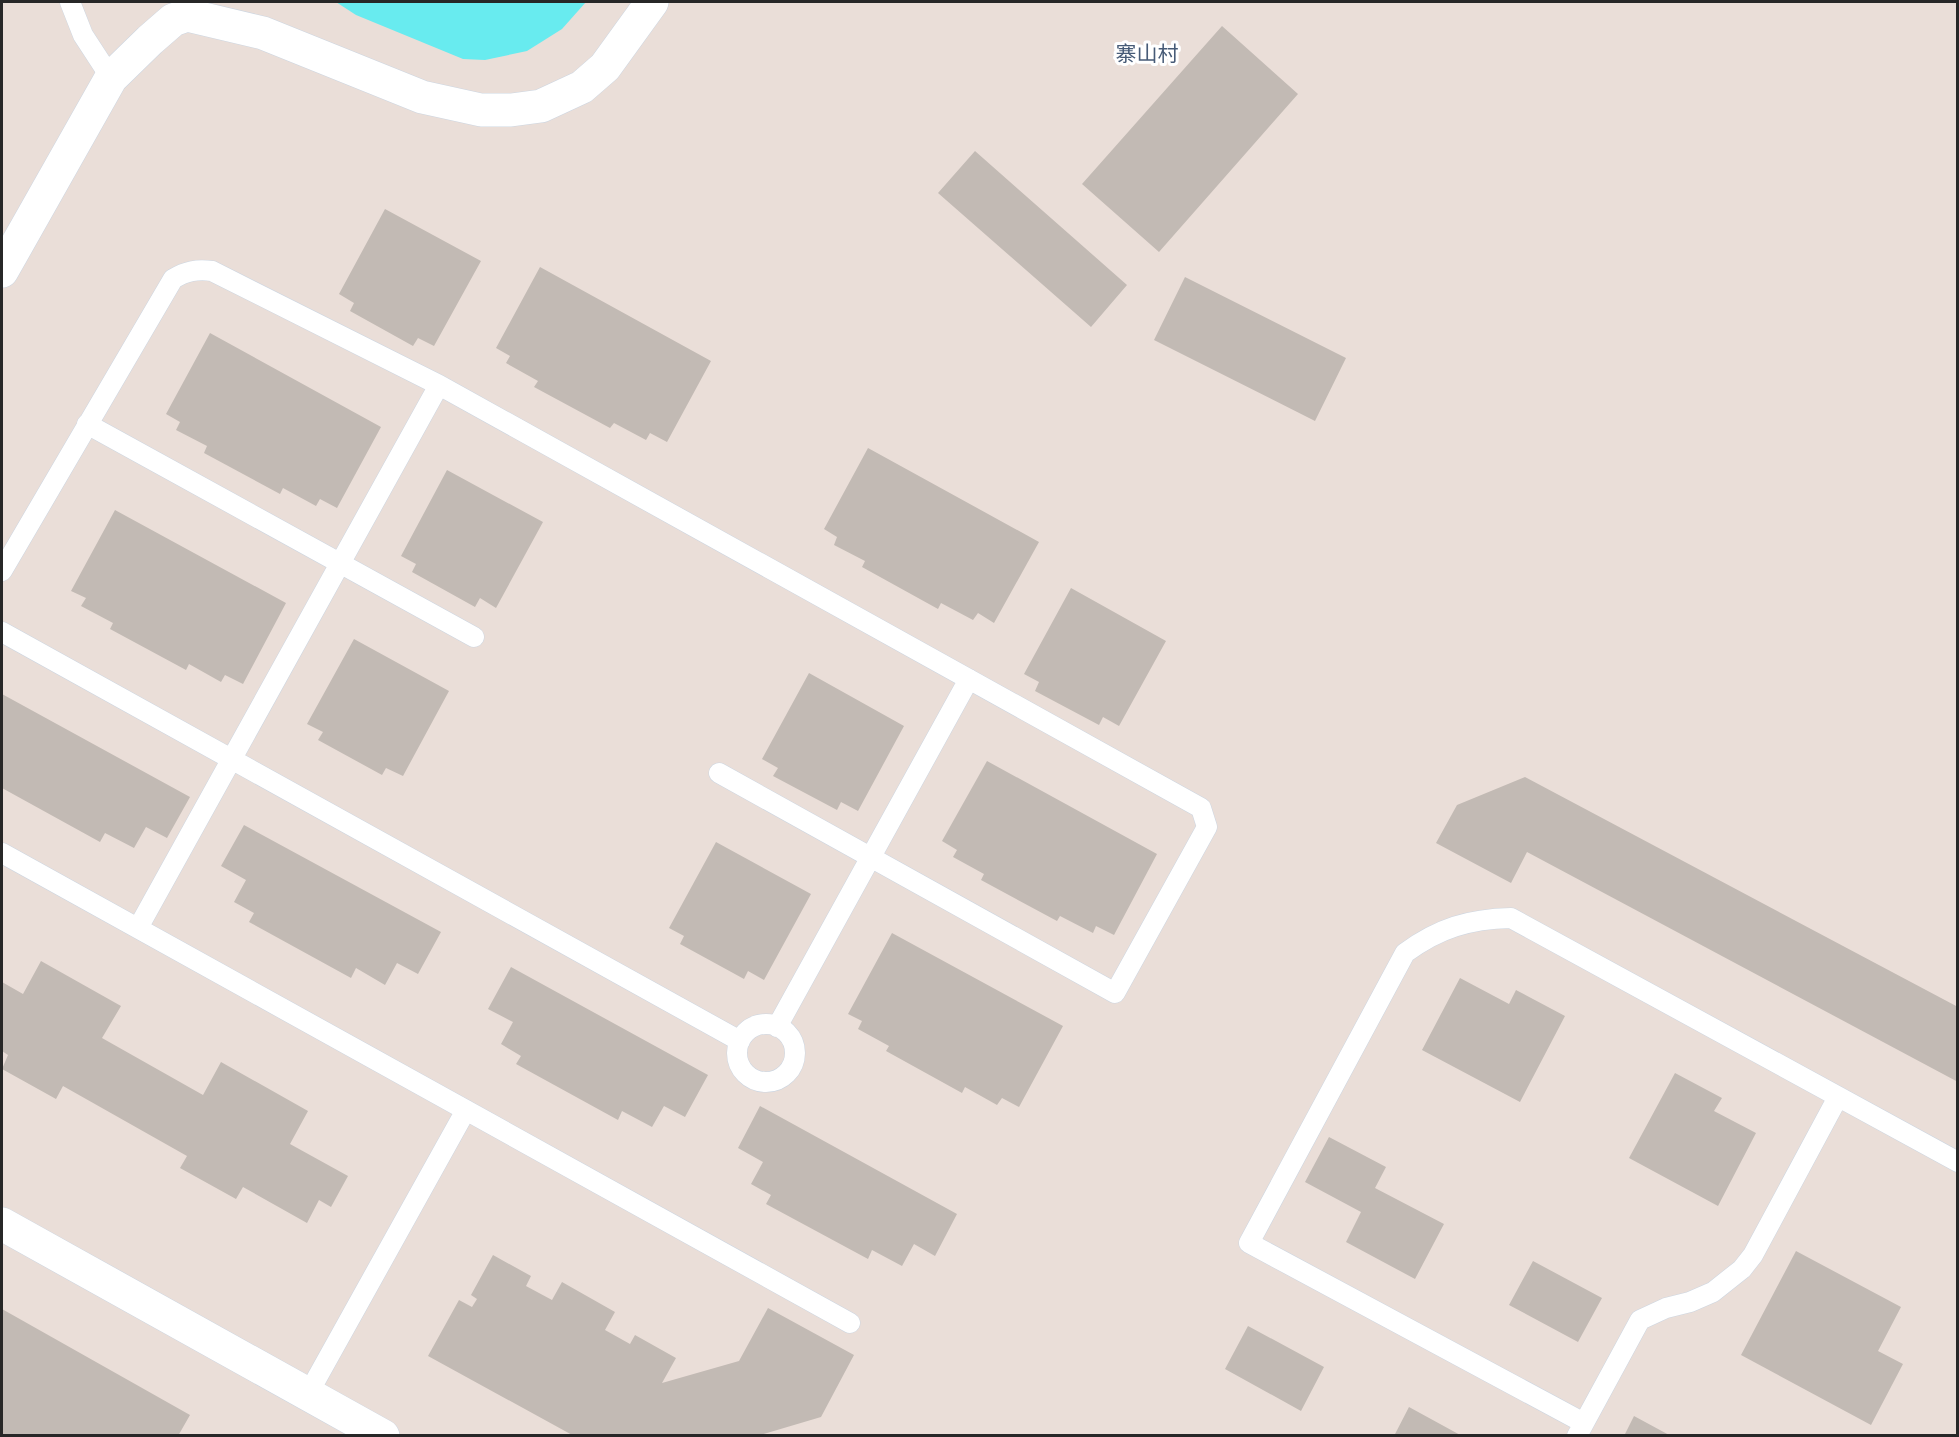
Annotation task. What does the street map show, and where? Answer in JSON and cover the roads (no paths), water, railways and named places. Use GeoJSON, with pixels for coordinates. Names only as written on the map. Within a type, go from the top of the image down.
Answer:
{"type":"FeatureCollection","features":[{"type":"Feature","properties":{"kind":"street"},"geometry":{"type":"LineString","coordinates":[[2,271],[111,78],[173,20],[188,15],[263,33],[423,97],[481,110],[511,110],[541,106],[582,87],[605,67],[652,2]]}},
{"type":"Feature","properties":{"kind":"street"},"geometry":{"type":"LineString","coordinates":[[2,1224],[383,1436]]}},
{"type":"Feature","properties":{"kind":"lane"},"geometry":{"type":"LineString","coordinates":[[70,2],[83,35],[111,78]]}},
{"type":"Feature","properties":{"kind":"lane"},"geometry":{"type":"LineString","coordinates":[[2,571],[173,279],[181,273],[212,271],[439,385],[1201,808],[1207,827],[1115,993],[719,773]]}},
{"type":"Feature","properties":{"kind":"lane"},"geometry":{"type":"LineString","coordinates":[[138,928],[439,385]]}},
{"type":"Feature","properties":{"kind":"lane"},"geometry":{"type":"LineString","coordinates":[[87,424],[474,637]]}},
{"type":"Feature","properties":{"kind":"lane"},"geometry":{"type":"LineString","coordinates":[[2,632],[740,1041]]}},
{"type":"Feature","properties":{"kind":"lane"},"geometry":{"type":"LineString","coordinates":[[777,1026],[969,680]]}},
{"type":"Feature","properties":{"kind":"lane"},"geometry":{"type":"LineString","coordinates":[[2,853],[850,1323]]}},
{"type":"Feature","properties":{"kind":"lane"},"geometry":{"type":"LineString","coordinates":[[1838,1097],[1748,1262],[1713,1292],[1690,1302],[1666,1308],[1640,1320],[1581,1429],[1249,1243],[1405,954],[1422,940],[1452,927],[1486,918],[1511,918],[1958,1162]]}},
{"type":"Feature","properties":{"kind":"lane"},"geometry":{"type":"LineString","coordinates":[[757,1025],[777,1026],[792,1038],[796,1050],[794,1064],[787,1074],[774,1081],[759,1081],[746,1074],[739,1062],[737,1052],[740,1041],[746,1032],[757,1025]]}},
{"type":"Feature","properties":{"kind":"lane"},"geometry":{"type":"LineString","coordinates":[[308,1394],[466,1110]]}},
{"type":"Feature","properties":{"kind":"water"},"geometry":{"type":"Polygon","coordinates":[[[336,2],[586,2],[562,29],[527,51],[485,60],[463,59],[356,15],[336,2]]]}},
{"type":"Feature","properties":{"kind":"district","name":"寨山村"},"geometry":{"type":"Point","coordinates":[1147,54]}}]}
